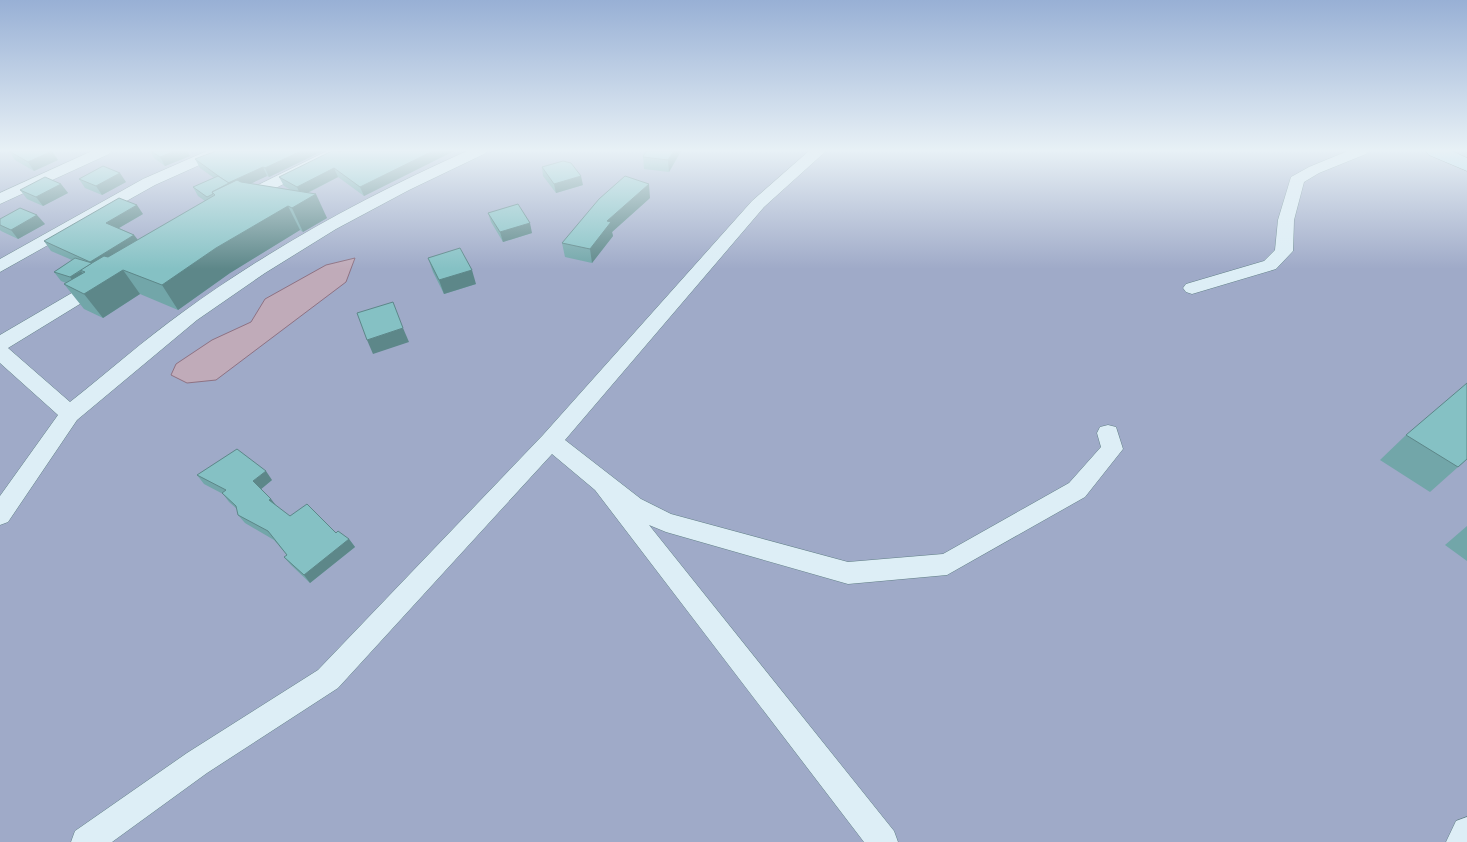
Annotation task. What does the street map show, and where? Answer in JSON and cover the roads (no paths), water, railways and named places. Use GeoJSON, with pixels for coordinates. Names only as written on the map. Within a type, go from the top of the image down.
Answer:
{"type":"FeatureCollection","features":[{"type":"Feature","properties":{"kind":"street"},"geometry":{"type":"LineString","coordinates":[[0,200],[21,190]]}},
{"type":"Feature","properties":{"kind":"street"},"geometry":{"type":"LineString","coordinates":[[0,266],[134,190]]}},
{"type":"Feature","properties":{"kind":"street"},"geometry":{"type":"LineString","coordinates":[[226,206],[258,190]]}},
{"type":"Feature","properties":{"kind":"street"},"geometry":{"type":"LineString","coordinates":[[0,515],[70,414],[181,323],[290,250],[397,190]]}},
{"type":"Feature","properties":{"kind":"street"},"geometry":{"type":"LineString","coordinates":[[86,842],[196,763],[328,679],[551,441],[758,204],[774,190]]}},
{"type":"Feature","properties":{"kind":"street"},"geometry":{"type":"LineString","coordinates":[[1192,288],[1270,265],[1284,251],[1286,220],[1294,190]]}},
{"type":"Feature","properties":{"kind":"street"},"geometry":{"type":"LineString","coordinates":[[0,344],[113,276]]}},
{"type":"Feature","properties":{"kind":"street"},"geometry":{"type":"LineString","coordinates":[[0,352],[70,414]]}},
{"type":"Feature","properties":{"kind":"street"},"geometry":{"type":"LineString","coordinates":[[551,441],[633,506],[666,522],[848,573],[947,564],[1077,490],[1112,449],[1108,433]]}},
{"type":"Feature","properties":{"kind":"street"},"geometry":{"type":"LineString","coordinates":[[603,484],[883,842]]}},
{"type":"Feature","properties":{"kind":"street"},"geometry":{"type":"LineString","coordinates":[[1461,842],[1467,832]]}}]}
